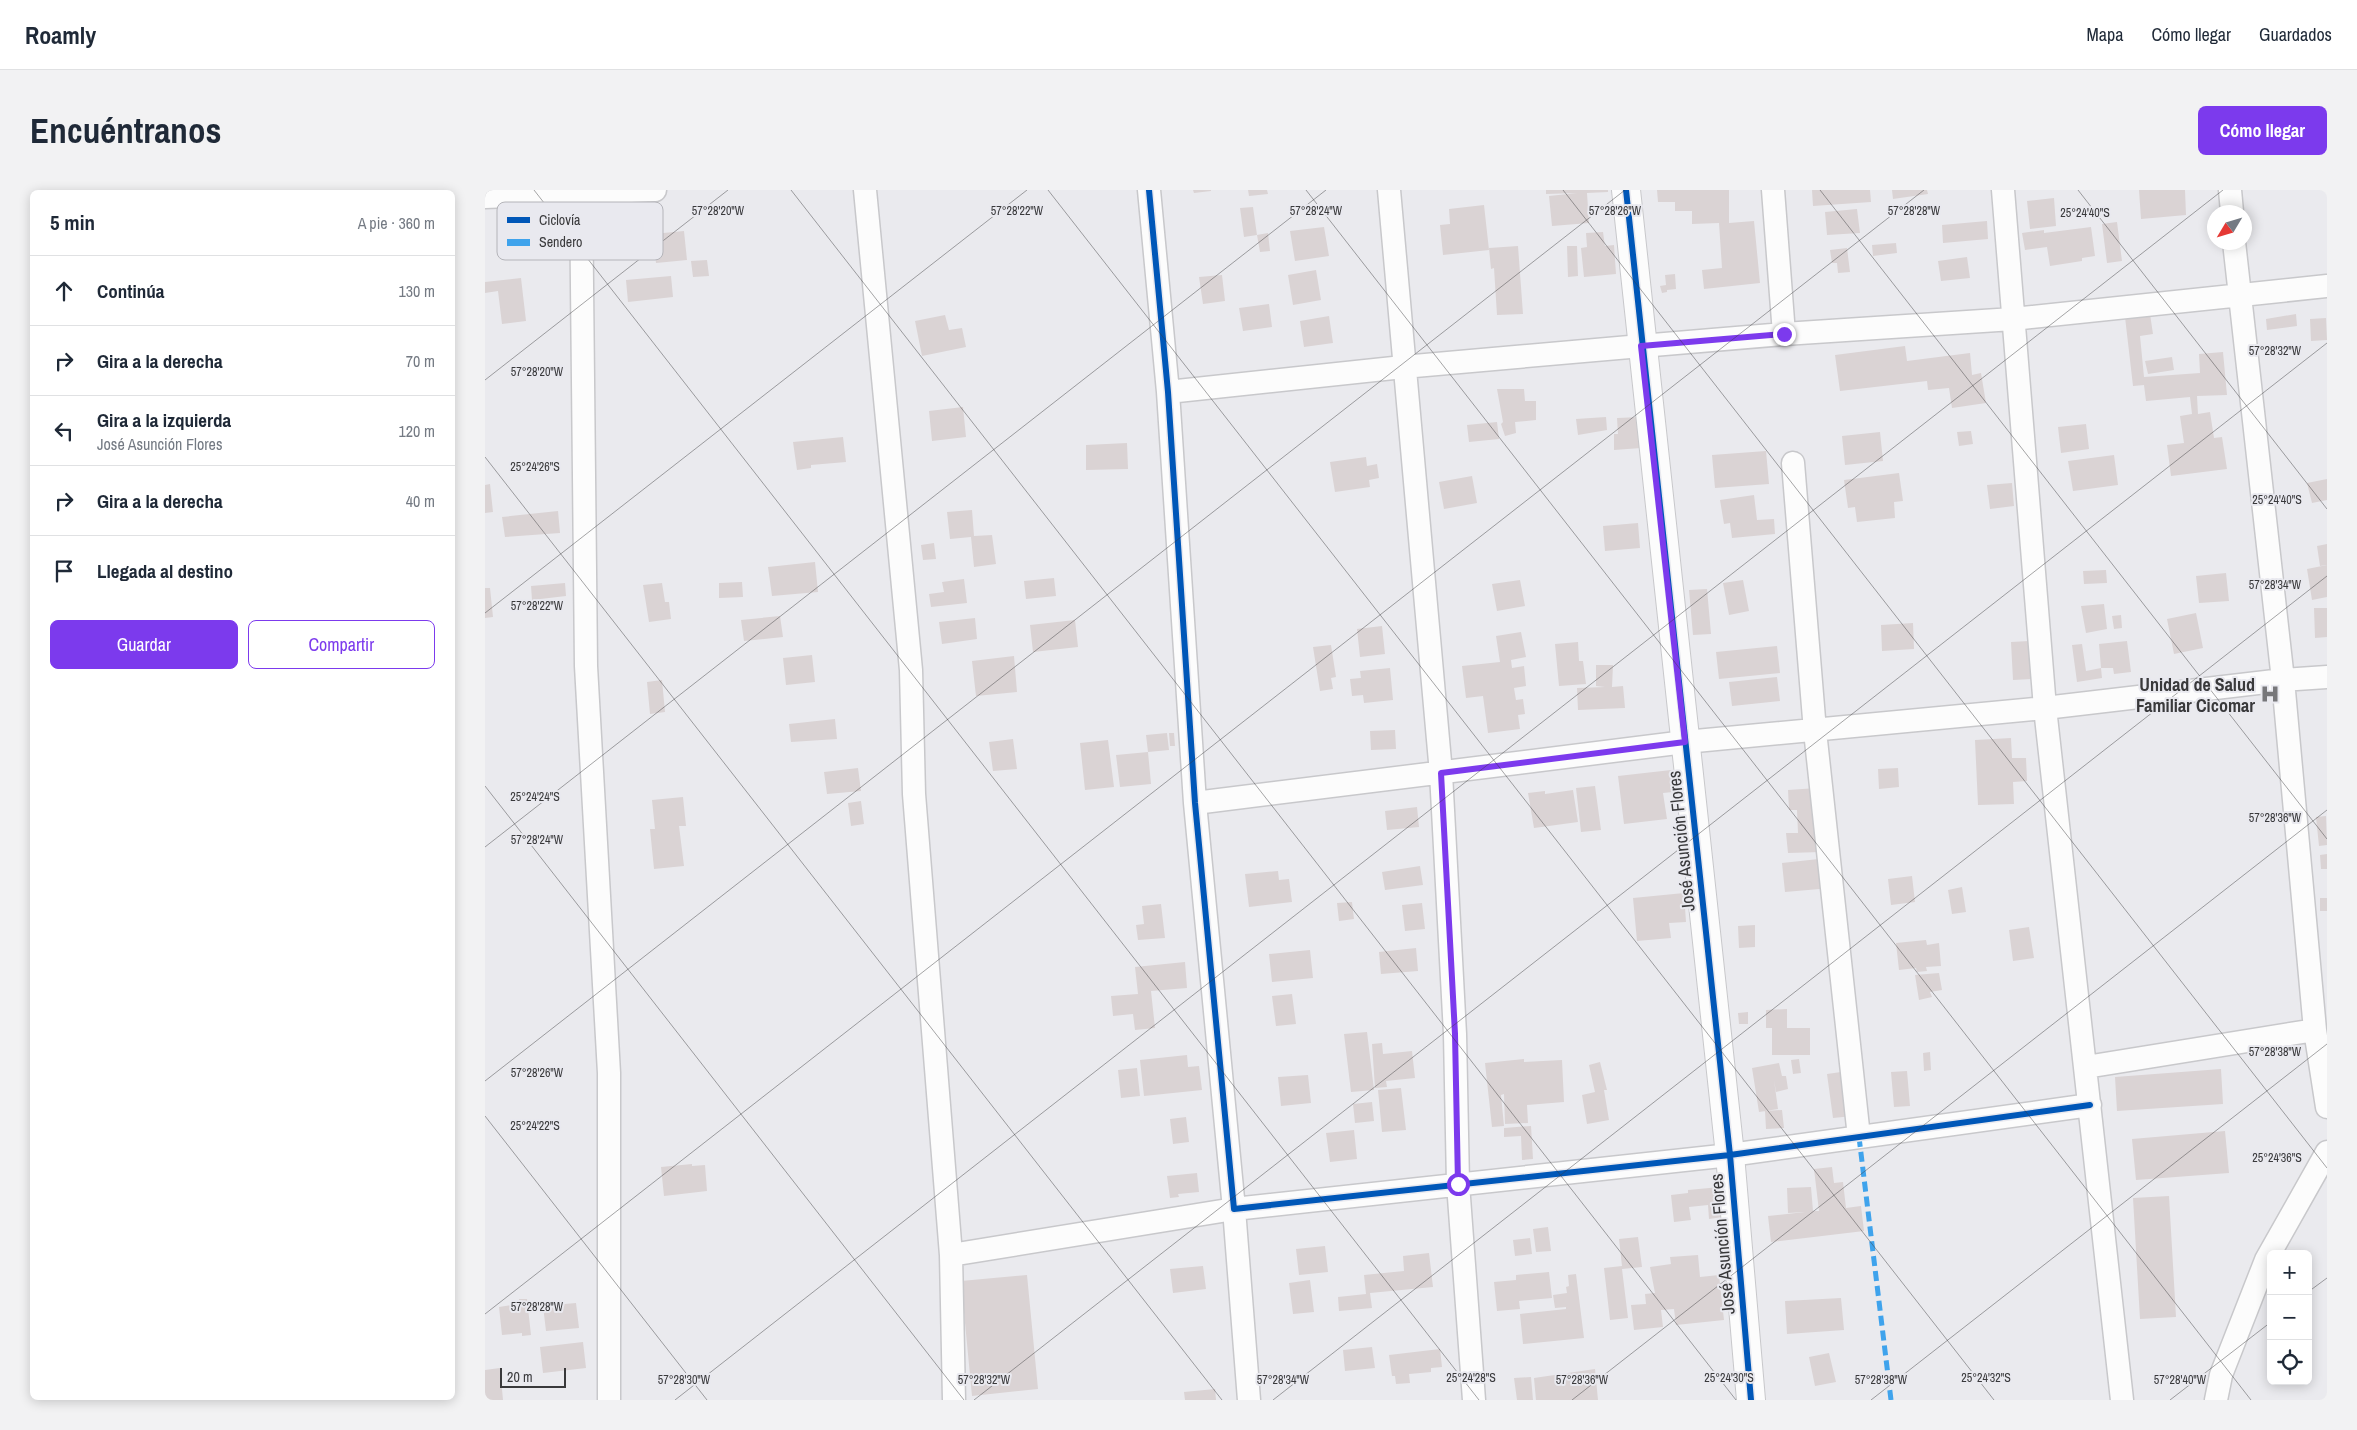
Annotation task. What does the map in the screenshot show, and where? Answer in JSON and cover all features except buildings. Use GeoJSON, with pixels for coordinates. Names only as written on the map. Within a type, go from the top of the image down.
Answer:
{"type":"FeatureCollection","features":[{"type":"Feature","properties":{"kind":"street"},"geometry":{"type":"LineString","coordinates":[[485,197],[655,190]]}},
{"type":"Feature","properties":{"kind":"street"},"geometry":{"type":"LineString","coordinates":[[865,190],[911,670],[914,794],[951,1256],[954,1400]]}},
{"type":"Feature","properties":{"kind":"street"},"geometry":{"type":"LineString","coordinates":[[1149,190],[1168,392],[1195,803],[1234,1209],[1249,1400]]}},
{"type":"Feature","properties":{"kind":"street"},"geometry":{"type":"LineString","coordinates":[[1389,190],[1403,367],[1441,773],[1455,1034],[1458,1184],[1474,1400]]}},
{"type":"Feature","properties":{"kind":"street","name":"José Asunción Flores"},"geometry":{"type":"LineString","coordinates":[[1626,190],[1641,346],[1730,1155],[1751,1400]]}},
{"type":"Feature","properties":{"kind":"street"},"geometry":{"type":"LineString","coordinates":[[1773,190],[1784,334]]}},
{"type":"Feature","properties":{"kind":"street"},"geometry":{"type":"LineString","coordinates":[[2003,190],[2045,708],[2122,1400]]}},
{"type":"Feature","properties":{"kind":"street"},"geometry":{"type":"LineString","coordinates":[[2230,190],[2231,205]]}},
{"type":"Feature","properties":{"kind":"street"},"geometry":{"type":"LineString","coordinates":[[2235,250],[2283,680],[2315,1030],[2327,1107]]}},
{"type":"Feature","properties":{"kind":"street"},"geometry":{"type":"LineString","coordinates":[[582,260],[586,666],[609,1073],[609,1400]]}},
{"type":"Feature","properties":{"kind":"street"},"geometry":{"type":"LineString","coordinates":[[1168,392],[1403,367],[1641,346],[1784,334],[2013,319],[2327,286]]}},
{"type":"Feature","properties":{"kind":"street"},"geometry":{"type":"LineString","coordinates":[[1793,463],[1815,731],[1859,1137]]}},
{"type":"Feature","properties":{"kind":"street"},"geometry":{"type":"LineString","coordinates":[[1195,803],[1685,742],[2045,708],[2283,680],[2327,677]]}},
{"type":"Feature","properties":{"kind":"street"},"geometry":{"type":"LineString","coordinates":[[2086,1067],[2315,1030]]}},
{"type":"Feature","properties":{"kind":"street"},"geometry":{"type":"LineString","coordinates":[[951,1256],[1234,1209],[1730,1155],[2090,1105]]}},
{"type":"Feature","properties":{"kind":"street"},"geometry":{"type":"LineString","coordinates":[[2216,1400],[2221,1375],[2266,1260],[2327,1152]]}},
{"type":"Feature","properties":{"kind":"marked path"},"geometry":{"type":"LineString","coordinates":[[1859,1137],[1891,1400]]}},
{"type":"Feature","properties":{"kind":"cycle path"},"geometry":{"type":"LineString","coordinates":[[1149,190],[1168,392],[1195,803],[1234,1209],[1730,1155],[2090,1105]]}},
{"type":"Feature","properties":{"kind":"cycle path"},"geometry":{"type":"LineString","coordinates":[[1626,190],[1730,1155],[1751,1400]]}},
{"type":"Feature","properties":{"kind":"place","name":"Unidad de Salud Familiar Cicomar"},"geometry":{"type":"Point","coordinates":[2270,694]}},
{"type":"Feature","properties":{"kind":"route"},"geometry":{"type":"LineString","coordinates":[[1458,1184],[1455,1034],[1441,773],[1685,742],[1641,346],[1784,334]]}}]}
